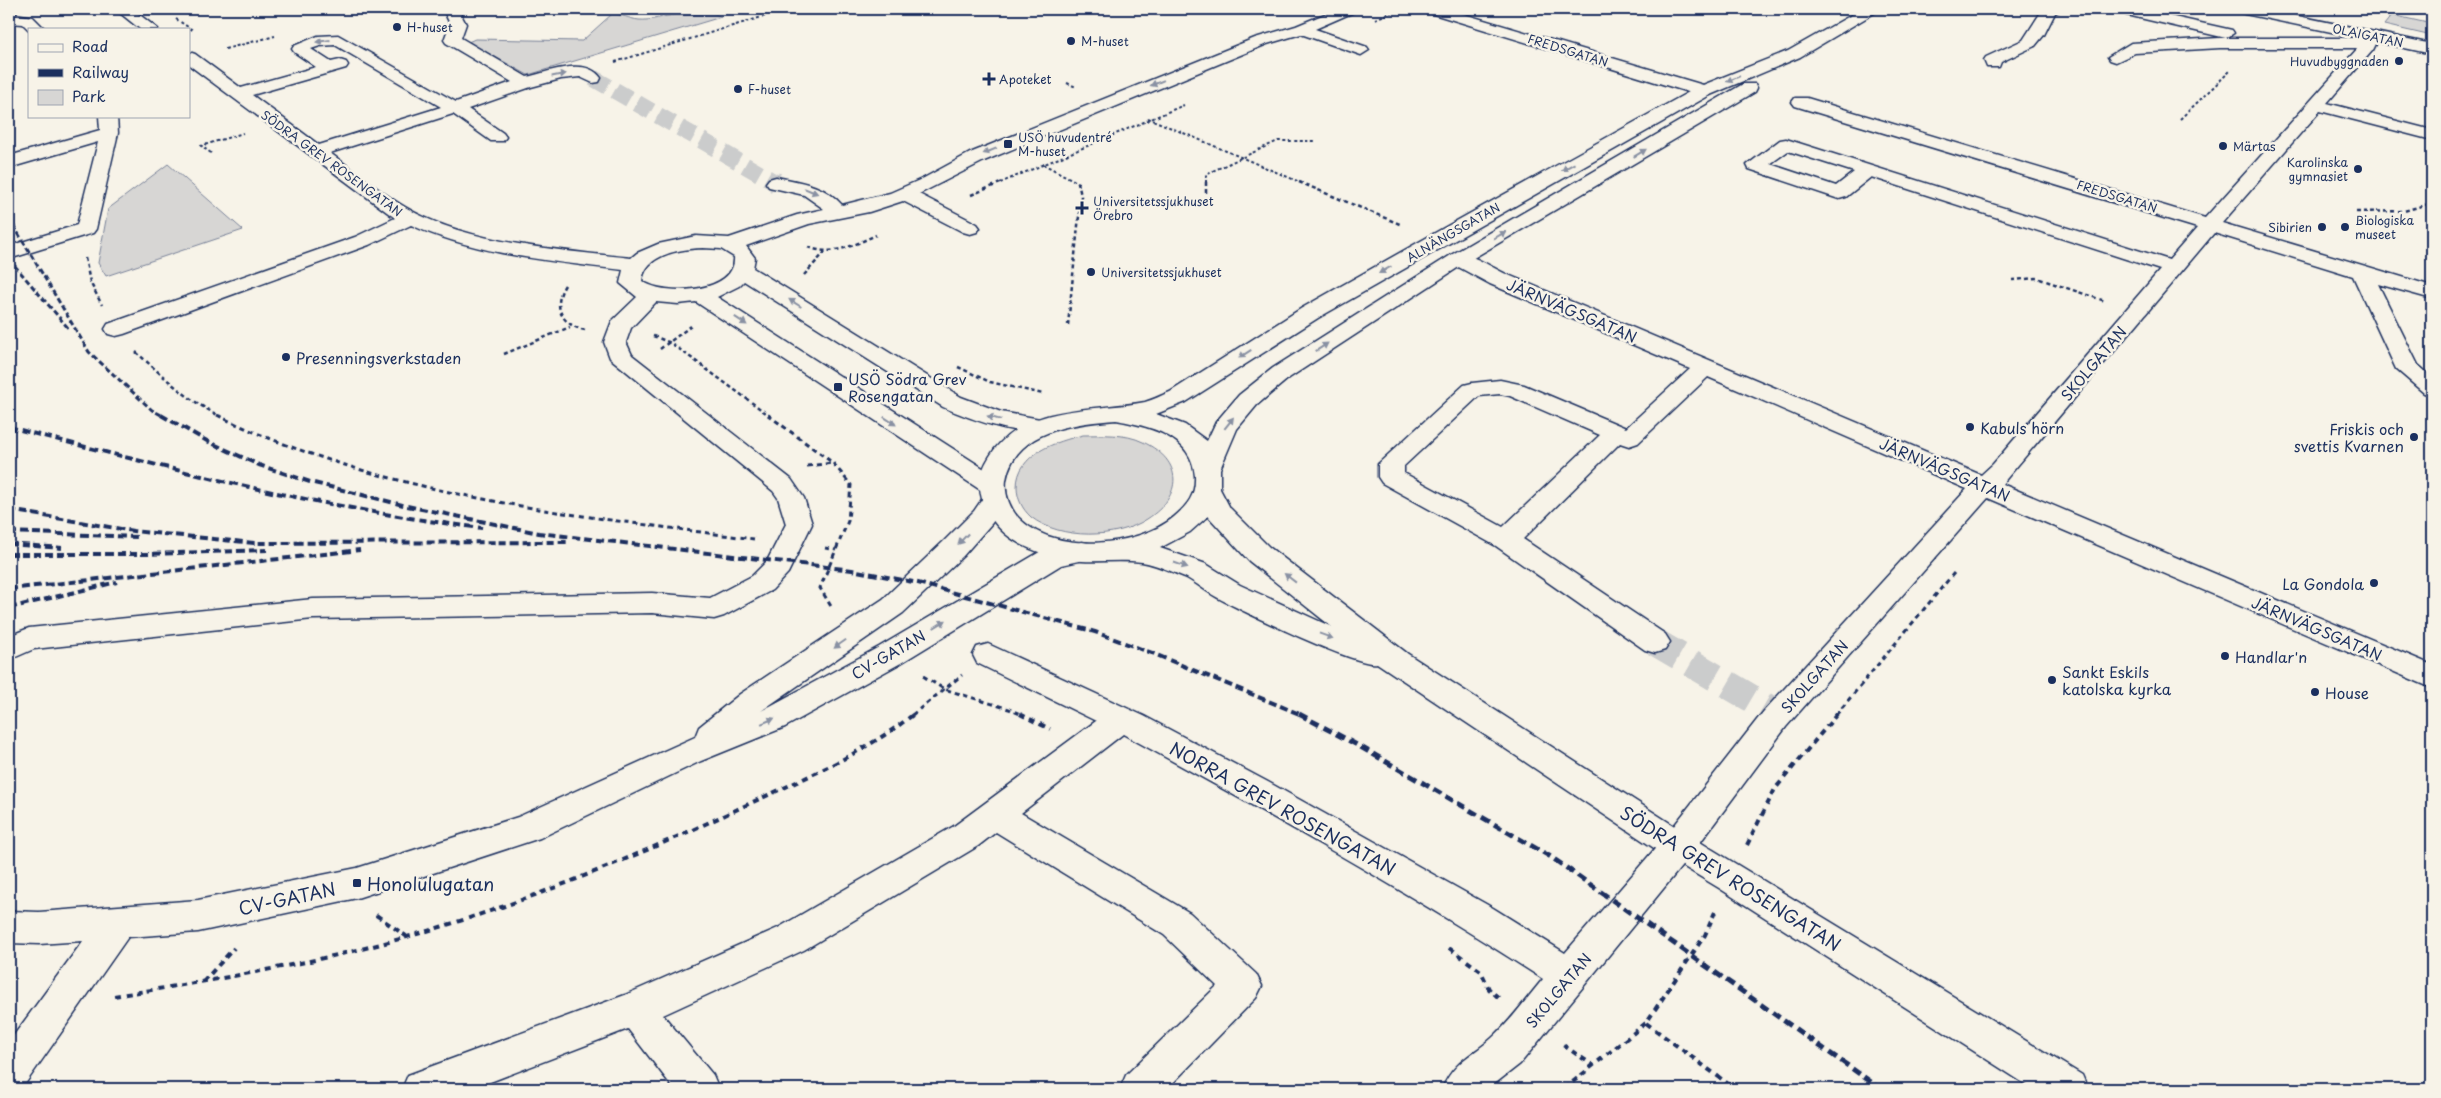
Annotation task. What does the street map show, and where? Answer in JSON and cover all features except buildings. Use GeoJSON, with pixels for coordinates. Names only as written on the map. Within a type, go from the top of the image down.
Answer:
{"type":"FeatureCollection","features":[{"type":"Feature","properties":{"kind":"street"},"geometry":{"type":"LineString","coordinates":[[123,9],[149,28]]}},
{"type":"Feature","properties":{"kind":"street"},"geometry":{"type":"LineString","coordinates":[[450,9],[458,24],[452,40],[524,83]]}},
{"type":"Feature","properties":{"kind":"street"},"geometry":{"type":"LineString","coordinates":[[730,246],[804,219],[869,206],[931,182],[995,165],[1275,47],[1301,29],[1349,9]]}},
{"type":"Feature","properties":{"kind":"street","name":"FREDSGATAN"},"geometry":{"type":"LineString","coordinates":[[1432,9],[1729,99]]}},
{"type":"Feature","properties":{"kind":"street","name":"ALNÄNGSGATAN"},"geometry":{"type":"LineString","coordinates":[[1116,413],[1152,408],[1178,397],[1310,313],[1704,91],[1794,54],[1873,9]]}},
{"type":"Feature","properties":{"kind":"street"},"geometry":{"type":"LineString","coordinates":[[1993,64],[1992,60],[2002,54],[2028,45],[2039,32],[2044,18],[2050,9],[2055,9]]}},
{"type":"Feature","properties":{"kind":"street"},"geometry":{"type":"LineString","coordinates":[[2119,9],[2214,31],[2281,43]]}},
{"type":"Feature","properties":{"kind":"street","name":"OLAIGATAN"},"geometry":{"type":"LineString","coordinates":[[2245,9],[2370,39],[2432,49]]}},
{"type":"Feature","properties":{"kind":"street"},"geometry":{"type":"LineString","coordinates":[[9,18],[28,20],[36,28]]}},
{"type":"Feature","properties":{"kind":"street"},"geometry":{"type":"LineString","coordinates":[[1301,29],[1361,50]]}},
{"type":"Feature","properties":{"kind":"street"},"geometry":{"type":"LineString","coordinates":[[329,68],[300,49],[309,43],[324,39],[338,40],[367,57],[376,60],[455,108],[498,137]]}},
{"type":"Feature","properties":{"kind":"street"},"geometry":{"type":"LineString","coordinates":[[2116,57],[2131,48],[2220,42],[2281,43],[2370,39]]}},
{"type":"Feature","properties":{"kind":"street","name":"SKOLGATAN"},"geometry":{"type":"LineString","coordinates":[[1462,1089],[1478,1071],[1506,1051],[1678,846],[1775,719],[1984,486],[2002,470],[2210,225],[2316,105],[2370,39]]}},
{"type":"Feature","properties":{"kind":"street","name":"ALNÄNGSGATAN"},"geometry":{"type":"LineString","coordinates":[[1116,551],[1146,544],[1174,532],[1197,512],[1225,427],[1248,400],[1281,373],[1458,259],[1758,82],[1794,54]]}},
{"type":"Feature","properties":{"kind":"street"},"geometry":{"type":"LineString","coordinates":[[238,94],[367,57]]}},
{"type":"Feature","properties":{"kind":"street","name":"SÖDRA GREV ROSENGATAN"},"geometry":{"type":"LineString","coordinates":[[190,58],[398,212],[410,218],[450,235],[486,244],[522,251],[636,265]]}},
{"type":"Feature","properties":{"kind":"street"},"geometry":{"type":"LineString","coordinates":[[316,152],[455,108],[524,83],[561,74],[588,75]]}},
{"type":"Feature","properties":{"kind":"street","name":"FREDSGATAN"},"geometry":{"type":"LineString","coordinates":[[1802,102],[2432,293]]}},
{"type":"Feature","properties":{"kind":"street"},"geometry":{"type":"LineString","coordinates":[[2316,105],[2432,135]]}},
{"type":"Feature","properties":{"kind":"street"},"geometry":{"type":"LineString","coordinates":[[9,162],[109,125]]}},
{"type":"Feature","properties":{"kind":"street"},"geometry":{"type":"LineString","coordinates":[[9,253],[86,229],[109,125]]}},
{"type":"Feature","properties":{"kind":"street"},"geometry":{"type":"LineString","coordinates":[[1868,170],[1839,193],[1756,165],[1786,144],[1868,170],[2174,268]]}},
{"type":"Feature","properties":{"kind":"street"},"geometry":{"type":"LineString","coordinates":[[776,183],[810,189],[828,199],[838,213]]}},
{"type":"Feature","properties":{"kind":"street"},"geometry":{"type":"LineString","coordinates":[[904,194],[970,228]]}},
{"type":"Feature","properties":{"kind":"street"},"geometry":{"type":"LineString","coordinates":[[116,329],[362,241],[410,218]]}},
{"type":"Feature","properties":{"kind":"street"},"geometry":{"type":"LineString","coordinates":[[708,242],[730,246],[737,249],[745,258],[743,271],[730,283],[700,295],[676,298],[650,296],[641,292],[631,283],[631,274],[636,265],[659,250],[683,244],[708,242]]}},
{"type":"Feature","properties":{"kind":"street","name":"JÄRNVÄGSGATAN"},"geometry":{"type":"LineString","coordinates":[[1427,246],[1498,279],[2432,677]]}},
{"type":"Feature","properties":{"kind":"street"},"geometry":{"type":"LineString","coordinates":[[743,271],[952,402],[974,413],[1006,422],[1042,426],[1073,416],[1116,413]]}},
{"type":"Feature","properties":{"kind":"street"},"geometry":{"type":"LineString","coordinates":[[2361,271],[2382,310],[2408,369],[2432,388]]}},
{"type":"Feature","properties":{"kind":"street"},"geometry":{"type":"LineString","coordinates":[[700,295],[846,392],[992,493],[1003,517],[1019,533],[1048,545],[1082,551],[1116,551]]}},
{"type":"Feature","properties":{"kind":"street"},"geometry":{"type":"LineString","coordinates":[[9,649],[29,638],[313,609],[652,604],[714,609],[762,584],[778,566],[799,524],[791,498],[782,485],[622,358],[615,342],[620,326],[650,296]]}},
{"type":"Feature","properties":{"kind":"street"},"geometry":{"type":"LineString","coordinates":[[1655,642],[1506,540],[1391,477],[1391,464],[1472,390],[1500,387],[1516,390],[1629,438],[1706,368]]}},
{"type":"Feature","properties":{"kind":"street","name":"SÖDRA GREV ROSENGATAN"},"geometry":{"type":"LineString","coordinates":[[1116,413],[1142,417],[1178,430],[1193,441],[1204,455],[1208,478],[1219,512],[1259,554],[1398,662],[1678,846],[2068,1089]]}},
{"type":"Feature","properties":{"kind":"street","name":"CV-GATAN"},"geometry":{"type":"LineString","coordinates":[[690,752],[751,702],[893,606],[954,549],[983,518],[992,493],[1002,454],[1020,438],[1042,426]]}},
{"type":"Feature","properties":{"kind":"street"},"geometry":{"type":"LineString","coordinates":[[1506,540],[1616,433]]}},
{"type":"Feature","properties":{"kind":"street","name":"CV-GATAN"},"geometry":{"type":"LineString","coordinates":[[9,926],[38,928],[198,916],[357,883],[528,828],[690,752],[774,720],[890,655],[1053,557],[1082,551]]}},
{"type":"Feature","properties":{"kind":"street","name":"SÖDRA GREV ROSENGATAN"},"geometry":{"type":"LineString","coordinates":[[1116,551],[1146,553],[1196,571],[1230,592],[1319,633],[1398,662]]}},
{"type":"Feature","properties":{"kind":"street","name":"NORRA GREV ROSENGATAN"},"geometry":{"type":"LineString","coordinates":[[988,655],[1120,720],[1256,791],[1480,919],[1569,976]]}},
{"type":"Feature","properties":{"kind":"street"},"geometry":{"type":"LineString","coordinates":[[422,1089],[477,1081],[792,939],[966,836],[1120,720]]}},
{"type":"Feature","properties":{"kind":"street"},"geometry":{"type":"LineString","coordinates":[[996,815],[1177,924],[1243,986],[1140,1089]]}},
{"type":"Feature","properties":{"kind":"street"},"geometry":{"type":"LineString","coordinates":[[9,1074],[118,922]]}},
{"type":"Feature","properties":{"kind":"street"},"geometry":{"type":"LineString","coordinates":[[635,1009],[699,1089]]}},
{"type":"Feature","properties":{"kind":"path"},"geometry":{"type":"LineString","coordinates":[[588,75],[788,9]]}},
{"type":"Feature","properties":{"kind":"path"},"geometry":{"type":"LineString","coordinates":[[2180,119],[2260,43]]}},
{"type":"Feature","properties":{"kind":"path"},"geometry":{"type":"LineString","coordinates":[[776,228],[811,249],[830,251],[845,248],[1152,119],[1402,225]]}},
{"type":"Feature","properties":{"kind":"path"},"geometry":{"type":"LineString","coordinates":[[211,153],[201,146],[247,132]]}},
{"type":"Feature","properties":{"kind":"path"},"geometry":{"type":"LineString","coordinates":[[1206,196],[1206,174],[1278,141],[1315,141]]}},
{"type":"Feature","properties":{"kind":"path"},"geometry":{"type":"LineString","coordinates":[[1044,164],[1079,182],[1081,196],[1068,324]]}},
{"type":"Feature","properties":{"kind":"path"},"geometry":{"type":"LineString","coordinates":[[2356,212],[2404,211],[2432,203]]}},
{"type":"Feature","properties":{"kind":"path"},"geometry":{"type":"LineString","coordinates":[[86,229],[85,267],[87,274],[91,287],[116,329],[142,359],[205,409],[256,434],[357,470],[478,497],[610,520],[836,550]]}},
{"type":"Feature","properties":{"kind":"path"},"geometry":{"type":"LineString","coordinates":[[2012,280],[2037,278],[2137,311]]}},
{"type":"Feature","properties":{"kind":"path"},"geometry":{"type":"LineString","coordinates":[[504,354],[570,327]]}},
{"type":"Feature","properties":{"kind":"path"},"geometry":{"type":"LineString","coordinates":[[958,367],[990,382],[1048,395]]}},
{"type":"Feature","properties":{"kind":"path"},"geometry":{"type":"LineString","coordinates":[[799,467],[833,463]]}},
{"type":"Feature","properties":{"kind":"path"},"geometry":{"type":"LineString","coordinates":[[1564,1089],[1646,1023],[1705,936],[1775,789],[1958,569]]}},
{"type":"Feature","properties":{"kind":"path"},"geometry":{"type":"LineString","coordinates":[[62,1000],[108,997],[203,982],[368,948],[488,912],[585,876],[672,840],[825,767],[900,724],[988,655]]}},
{"type":"Feature","properties":{"kind":"path"},"geometry":{"type":"LineString","coordinates":[[374,913],[406,936]]}},
{"type":"Feature","properties":{"kind":"path"},"geometry":{"type":"LineString","coordinates":[[203,982],[237,944]]}},
{"type":"Feature","properties":{"kind":"path"},"geometry":{"type":"LineString","coordinates":[[1646,1023],[1735,1089]]}},
{"type":"Feature","properties":{"kind":"green space"},"geometry":{"type":"Polygon","coordinates":[[[711,12],[721,17],[528,75],[468,42],[475,39],[582,41],[612,14],[644,20],[711,12]]]}},
{"type":"Feature","properties":{"kind":"green space"},"geometry":{"type":"Polygon","coordinates":[[[2392,15],[2432,24],[2432,36],[2384,25],[2392,15]]]}},
{"type":"Feature","properties":{"kind":"green space"},"geometry":{"type":"Polygon","coordinates":[[[168,164],[243,230],[106,276],[98,263],[108,209],[168,164]]]}},
{"type":"Feature","properties":{"kind":"green space"},"geometry":{"type":"Polygon","coordinates":[[[1083,435],[1113,435],[1136,439],[1156,450],[1166,459],[1172,469],[1174,479],[1172,490],[1159,510],[1135,526],[1105,533],[1089,534],[1057,530],[1043,525],[1031,517],[1021,503],[1017,491],[1019,475],[1024,466],[1031,457],[1040,451],[1061,441],[1083,435]]]}},
{"type":"Feature","properties":{"kind":"tunnel"},"geometry":{"type":"LineString","coordinates":[[593,78],[776,183],[774,182]]}},
{"type":"Feature","properties":{"kind":"tunnel"},"geometry":{"type":"LineString","coordinates":[[1655,642],[1780,715]]}},
{"type":"Feature","properties":{"kind":"railway"},"geometry":{"type":"LineString","coordinates":[[9,218],[89,352],[152,410],[163,416]]}},
{"type":"Feature","properties":{"kind":"railway"},"geometry":{"type":"LineString","coordinates":[[9,259],[69,329]]}},
{"type":"Feature","properties":{"kind":"railway"},"geometry":{"type":"LineString","coordinates":[[161,415],[207,441],[259,465],[310,482],[407,506],[539,533],[852,570],[918,583],[1095,632],[1152,653],[1302,715]]}},
{"type":"Feature","properties":{"kind":"railway"},"geometry":{"type":"LineString","coordinates":[[9,427],[185,472],[303,499],[422,520],[482,528]]}},
{"type":"Feature","properties":{"kind":"railway"},"geometry":{"type":"LineString","coordinates":[[9,510],[133,531],[254,543],[568,542]]}},
{"type":"Feature","properties":{"kind":"railway"},"geometry":{"type":"LineString","coordinates":[[9,532],[137,537]]}},
{"type":"Feature","properties":{"kind":"railway"},"geometry":{"type":"LineString","coordinates":[[9,544],[62,548]]}},
{"type":"Feature","properties":{"kind":"railway"},"geometry":{"type":"LineString","coordinates":[[9,554],[147,554],[267,550]]}},
{"type":"Feature","properties":{"kind":"railway"},"geometry":{"type":"LineString","coordinates":[[9,589],[360,550]]}},
{"type":"Feature","properties":{"kind":"railway"},"geometry":{"type":"LineString","coordinates":[[9,608],[117,582]]}},
{"type":"Feature","properties":{"kind":"railway"},"geometry":{"type":"LineString","coordinates":[[1299,714],[1359,746],[1551,857],[1881,1089]]}},
{"type":"Feature","properties":{"kind":"place","name":"H-huset"},"geometry":{"type":"Point","coordinates":[397,27]}},
{"type":"Feature","properties":{"kind":"place","name":"M-huset"},"geometry":{"type":"Point","coordinates":[1071,41]}},
{"type":"Feature","properties":{"kind":"place","name":"Huvudbyggnaden"},"geometry":{"type":"Point","coordinates":[2399,61]}},
{"type":"Feature","properties":{"kind":"place","name":"Apoteket"},"geometry":{"type":"Point","coordinates":[989,79]}},
{"type":"Feature","properties":{"kind":"place","name":"F-huset"},"geometry":{"type":"Point","coordinates":[738,89]}},
{"type":"Feature","properties":{"kind":"place","name":"USÖ huvudentré M-huset"},"geometry":{"type":"Point","coordinates":[1008,144]}},
{"type":"Feature","properties":{"kind":"place","name":"Märtas"},"geometry":{"type":"Point","coordinates":[2223,146]}},
{"type":"Feature","properties":{"kind":"place","name":"Karolinska gymnasiet"},"geometry":{"type":"Point","coordinates":[2358,169]}},
{"type":"Feature","properties":{"kind":"place","name":"Universitetssjukhuset Örebro"},"geometry":{"type":"Point","coordinates":[1082,208]}},
{"type":"Feature","properties":{"kind":"place","name":"Sibirien"},"geometry":{"type":"Point","coordinates":[2322,227]}},
{"type":"Feature","properties":{"kind":"place","name":"Biologiska museet"},"geometry":{"type":"Point","coordinates":[2345,227]}},
{"type":"Feature","properties":{"kind":"place","name":"Universitetssjukhuset"},"geometry":{"type":"Point","coordinates":[1091,272]}},
{"type":"Feature","properties":{"kind":"place","name":"Presenningsverkstaden"},"geometry":{"type":"Point","coordinates":[286,357]}},
{"type":"Feature","properties":{"kind":"place","name":"USÖ Södra Grev Rosengatan"},"geometry":{"type":"Point","coordinates":[838,387]}},
{"type":"Feature","properties":{"kind":"place","name":"Kabuls hörn"},"geometry":{"type":"Point","coordinates":[1970,427]}},
{"type":"Feature","properties":{"kind":"place","name":"Friskis och svettis Kvarnen"},"geometry":{"type":"Point","coordinates":[2414,437]}},
{"type":"Feature","properties":{"kind":"place","name":"La Gondola"},"geometry":{"type":"Point","coordinates":[2374,583]}},
{"type":"Feature","properties":{"kind":"place","name":"Handlar'n"},"geometry":{"type":"Point","coordinates":[2225,656]}},
{"type":"Feature","properties":{"kind":"place","name":"Sankt Eskils katolska kyrka"},"geometry":{"type":"Point","coordinates":[2052,680]}},
{"type":"Feature","properties":{"kind":"place","name":"House"},"geometry":{"type":"Point","coordinates":[2315,692]}},
{"type":"Feature","properties":{"kind":"place","name":"Honolulugatan"},"geometry":{"type":"Point","coordinates":[357,883]}}]}
